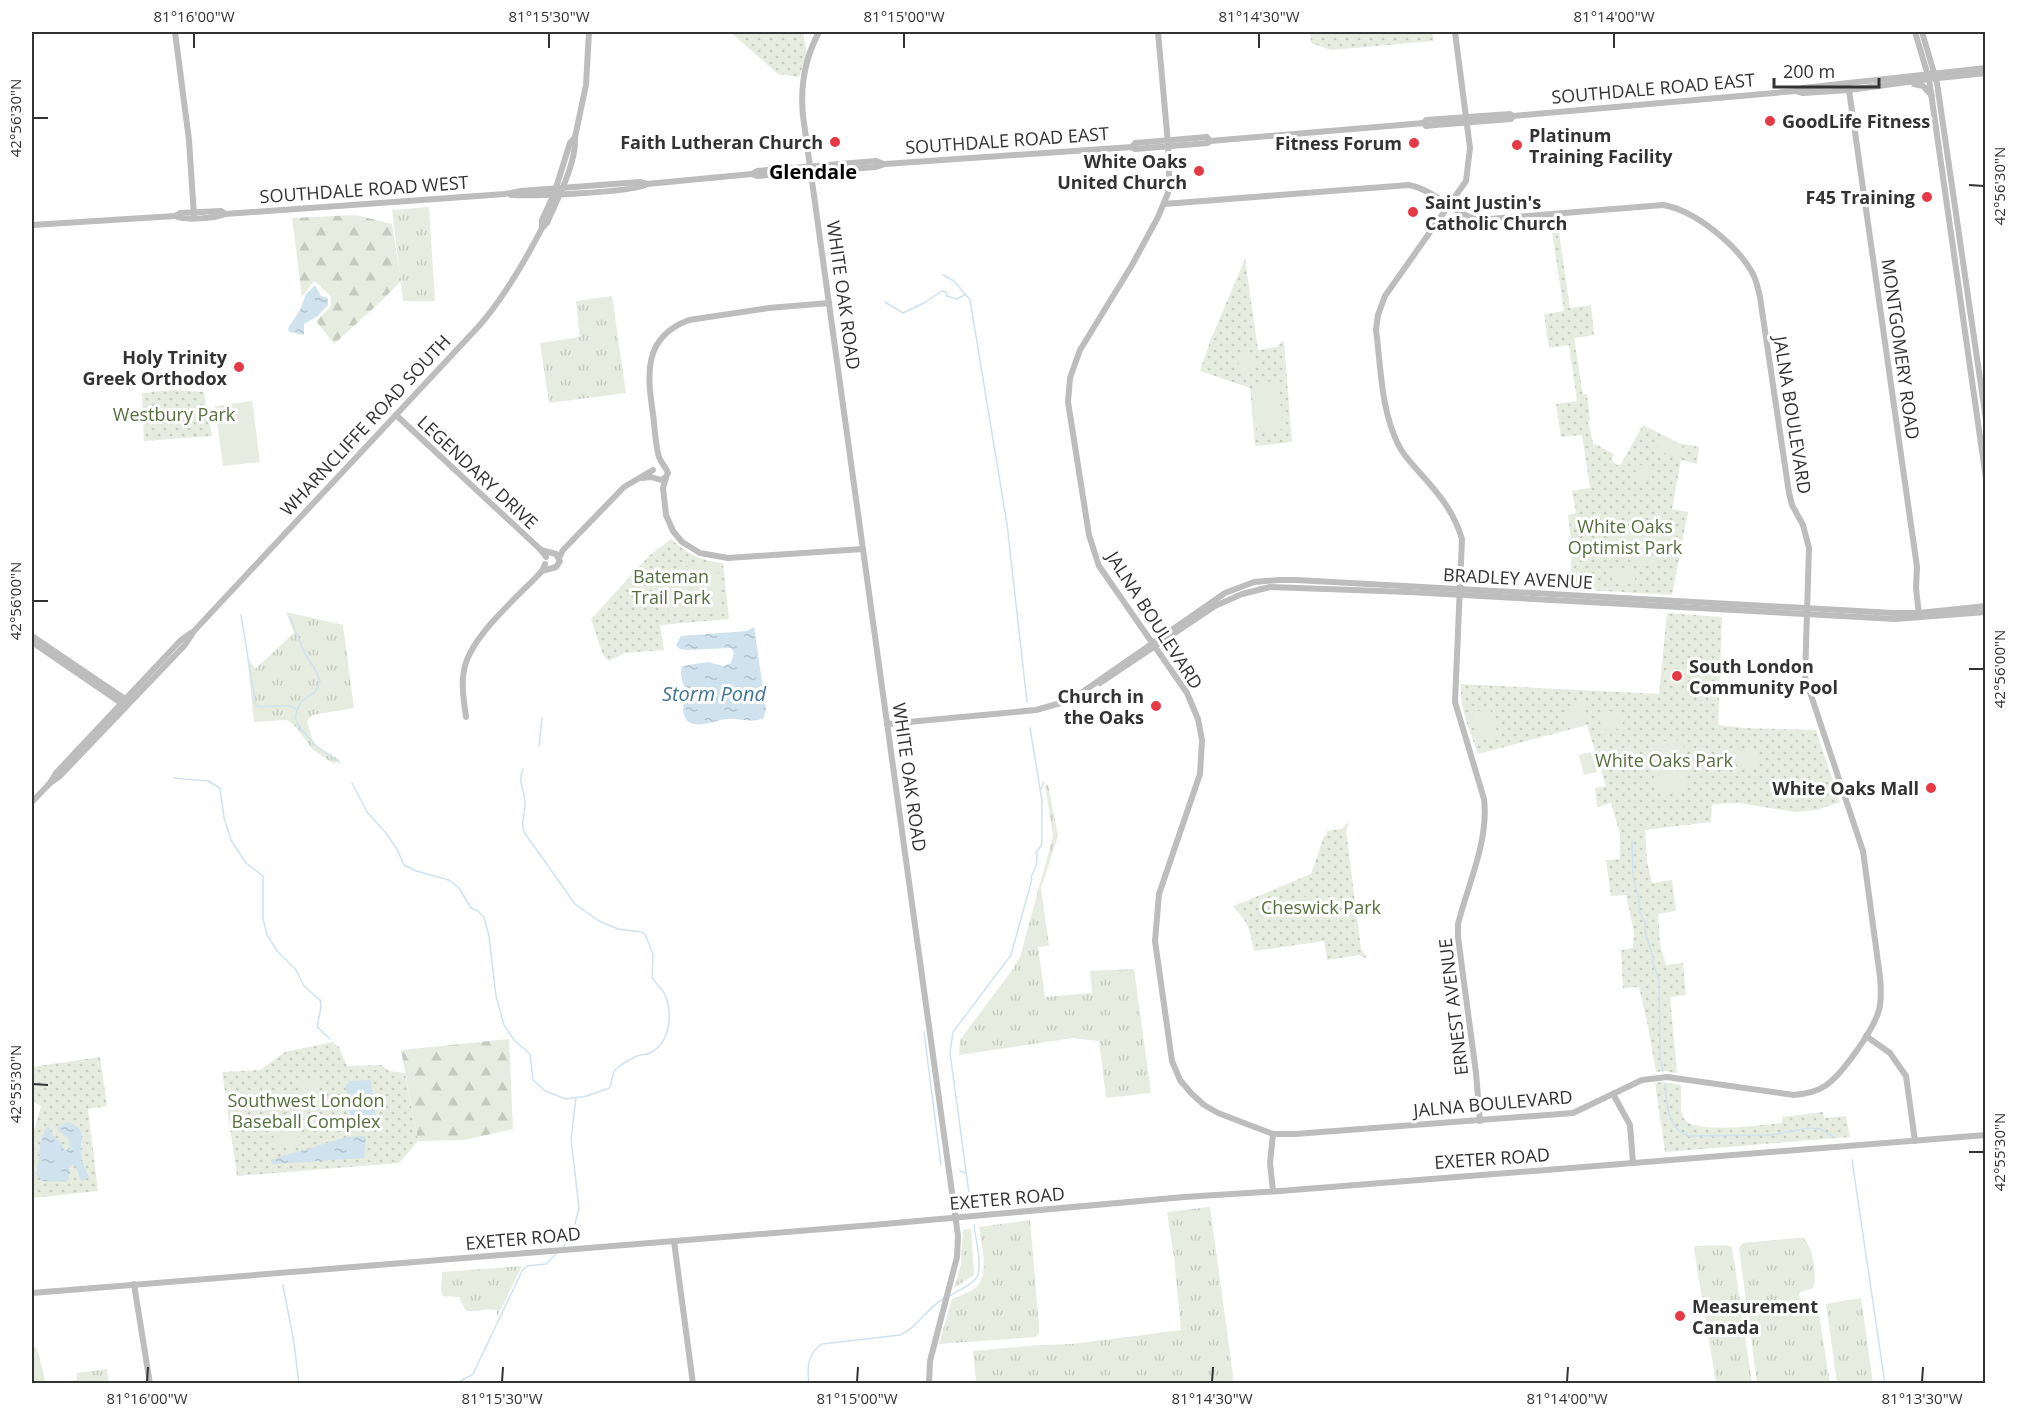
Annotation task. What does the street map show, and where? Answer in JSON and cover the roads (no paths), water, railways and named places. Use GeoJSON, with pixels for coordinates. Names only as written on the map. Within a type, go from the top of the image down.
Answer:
{"type":"FeatureCollection","features":[{"type":"Feature","properties":{"kind":"street"},"geometry":{"type":"LineString","coordinates":[[175,32],[189,140],[194,215]]}},
{"type":"Feature","properties":{"kind":"street","name":"WHARNCLIFFE ROAD SOUTH"},"geometry":{"type":"LineString","coordinates":[[32,802],[60,776],[185,645],[194,631],[490,314],[516,277],[542,228],[542,220],[558,191],[574,153],[586,85],[589,32]]}},
{"type":"Feature","properties":{"kind":"street","name":"WHITE OAK ROAD"},"geometry":{"type":"LineString","coordinates":[[819,32],[807,61],[802,92],[956,1217],[957,1257],[930,1361],[929,1383]]}},
{"type":"Feature","properties":{"kind":"street","name":"JALNA BOULEVARD"},"geometry":{"type":"LineString","coordinates":[[1158,32],[1168,144],[1168,193],[1132,265],[1080,350],[1072,370],[1068,390],[1069,413],[1093,549],[1099,566],[1187,693],[1198,720],[1202,740],[1200,774],[1160,894],[1155,925],[1155,941],[1172,1061],[1180,1080],[1204,1105],[1218,1113],[1273,1134],[1300,1134],[1573,1113],[1642,1080],[1667,1077],[1794,1095],[1804,1094],[1827,1085],[1839,1074],[1866,1036],[1878,1013],[1881,995],[1860,839],[1805,677],[1809,548],[1803,525],[1792,505],[1789,493],[1757,284],[1738,254],[1696,218],[1676,208],[1666,206],[1648,205],[1478,220],[1465,217],[1422,189],[1408,186],[1164,204]]}},
{"type":"Feature","properties":{"kind":"street","name":"ERNEST AVENUE"},"geometry":{"type":"LineString","coordinates":[[1455,32],[1470,148],[1466,181],[1385,296],[1378,315],[1376,330],[1387,414],[1398,444],[1408,460],[1442,498],[1458,524],[1462,550],[1455,702],[1484,799],[1485,810],[1482,834],[1458,931],[1480,1121]]}},
{"type":"Feature","properties":{"kind":"street"},"geometry":{"type":"LineString","coordinates":[[1915,32],[1923,61],[1932,76],[1986,420]]}},
{"type":"Feature","properties":{"kind":"street"},"geometry":{"type":"LineString","coordinates":[[1922,32],[1931,58],[1932,96],[1948,182],[1986,478]]}},
{"type":"Feature","properties":{"kind":"street"},"geometry":{"type":"LineString","coordinates":[[1931,58],[1940,67],[1956,70]]}},
{"type":"Feature","properties":{"kind":"street"},"geometry":{"type":"LineString","coordinates":[[1912,76],[1918,72],[1923,61]]}},
{"type":"Feature","properties":{"kind":"street","name":"SOUTHDALE ROAD EAST"},"geometry":{"type":"LineString","coordinates":[[558,191],[632,188],[647,184],[752,174],[757,176],[811,169],[1132,147],[1135,143],[1168,144],[1208,137],[1210,141],[1424,123],[1426,126],[1467,120],[1511,118],[1796,91],[1803,88],[1906,83],[1956,70],[1986,68]]}},
{"type":"Feature","properties":{"kind":"street","name":"SOUTHDALE ROAD EAST"},"geometry":{"type":"LineString","coordinates":[[1848,87],[1912,76],[1986,74]]}},
{"type":"Feature","properties":{"kind":"street"},"geometry":{"type":"LineString","coordinates":[[1906,83],[1923,86],[1932,96]]}},
{"type":"Feature","properties":{"kind":"street","name":"MONTGOMERY ROAD"},"geometry":{"type":"LineString","coordinates":[[1848,87],[1917,567],[1916,588],[1919,615]]}},
{"type":"Feature","properties":{"kind":"street","name":"SOUTHDALE ROAD WEST"},"geometry":{"type":"LineString","coordinates":[[32,225],[175,216],[180,213],[194,215],[221,211],[225,214],[521,191],[558,191]]}},
{"type":"Feature","properties":{"kind":"street"},"geometry":{"type":"LineString","coordinates":[[830,303],[769,308],[689,320],[668,331],[653,350],[649,386],[659,456],[668,473],[663,488],[666,515],[673,531],[682,542],[700,553],[721,558],[863,549]]}},
{"type":"Feature","properties":{"kind":"street","name":"LEGENDARY DRIVE"},"geometry":{"type":"LineString","coordinates":[[396,415],[551,559]]}},
{"type":"Feature","properties":{"kind":"street"},"geometry":{"type":"LineString","coordinates":[[659,456],[654,468],[656,478],[663,488]]}},
{"type":"Feature","properties":{"kind":"street"},"geometry":{"type":"LineString","coordinates":[[466,717],[462,683],[464,668],[470,652],[483,634],[551,559],[563,550],[624,487],[642,478],[654,468],[665,466]]}},
{"type":"Feature","properties":{"kind":"street"},"geometry":{"type":"LineString","coordinates":[[642,478],[661,480],[666,477]]}},
{"type":"Feature","properties":{"kind":"street","name":"BRADLEY AVENUE"},"geometry":{"type":"LineString","coordinates":[[887,724],[1036,710],[1061,703],[1096,686],[1153,645],[1215,606],[1242,594],[1282,586],[1460,592],[1808,611],[1919,615],[1986,612]]}},
{"type":"Feature","properties":{"kind":"street","name":"BRADLEY AVENUE"},"geometry":{"type":"LineString","coordinates":[[1919,615],[1986,606]]}},
{"type":"Feature","properties":{"kind":"street","name":"WHARNCLIFFE ROAD SOUTH"},"geometry":{"type":"LineString","coordinates":[[50,783],[56,773],[123,701],[180,641],[194,631]]}},
{"type":"Feature","properties":{"kind":"street"},"geometry":{"type":"LineString","coordinates":[[32,636],[123,701]]}},
{"type":"Feature","properties":{"kind":"street"},"geometry":{"type":"LineString","coordinates":[[32,642],[123,701]]}},
{"type":"Feature","properties":{"kind":"street"},"geometry":{"type":"LineString","coordinates":[[1866,1036],[1890,1053],[1906,1076],[1916,1141]]}},
{"type":"Feature","properties":{"kind":"street"},"geometry":{"type":"LineString","coordinates":[[1613,1094],[1630,1125],[1633,1163]]}},
{"type":"Feature","properties":{"kind":"street"},"geometry":{"type":"LineString","coordinates":[[1273,1134],[1270,1163],[1273,1191]]}},
{"type":"Feature","properties":{"kind":"street","name":"EXETER ROAD"},"geometry":{"type":"LineString","coordinates":[[32,1293],[1184,1197],[1986,1135]]}},
{"type":"Feature","properties":{"kind":"street"},"geometry":{"type":"LineString","coordinates":[[674,1241],[693,1383]]}},
{"type":"Feature","properties":{"kind":"street"},"geometry":{"type":"LineString","coordinates":[[134,1284],[150,1383]]}},
{"type":"Feature","properties":{"kind":"water"},"geometry":{"type":"Polygon","coordinates":[[[315,285],[321,296],[328,298],[328,305],[318,316],[304,324],[304,335],[289,332],[288,328],[300,310],[306,294],[315,285]]]}},
{"type":"Feature","properties":{"kind":"water","name":"Storm Pond"},"geometry":{"type":"Polygon","coordinates":[[[754,627],[766,709],[764,718],[759,720],[726,719],[700,724],[689,722],[683,711],[686,696],[681,677],[682,666],[708,662],[723,666],[731,663],[734,653],[731,648],[680,649],[676,645],[681,636],[747,631],[754,627]]]}},
{"type":"Feature","properties":{"kind":"water"},"geometry":{"type":"Polygon","coordinates":[[[369,1080],[377,1126],[375,1129],[355,1131],[352,1129],[346,1085],[350,1081],[369,1080]]]}},
{"type":"Feature","properties":{"kind":"water"},"geometry":{"type":"Polygon","coordinates":[[[68,1122],[80,1130],[81,1156],[88,1176],[86,1180],[80,1180],[76,1166],[72,1165],[69,1168],[69,1179],[66,1182],[42,1181],[36,1174],[40,1145],[47,1127],[50,1128],[52,1135],[61,1143],[64,1150],[68,1150],[70,1148],[68,1137],[59,1132],[58,1128],[68,1122]]]}},
{"type":"Feature","properties":{"kind":"water"},"geometry":{"type":"Polygon","coordinates":[[[364,1136],[366,1138],[364,1158],[272,1164],[271,1160],[280,1157],[347,1137],[364,1136]]]}},
{"type":"Feature","properties":{"kind":"waterway"},"geometry":{"type":"LineString","coordinates":[[943,275],[954,281],[970,300],[1007,524],[1027,702]]}},
{"type":"Feature","properties":{"kind":"waterway"},"geometry":{"type":"LineString","coordinates":[[885,302],[903,313],[942,291],[946,292],[947,296],[957,299],[966,294]]}},
{"type":"Feature","properties":{"kind":"waterway"},"geometry":{"type":"LineString","coordinates":[[241,615],[256,706],[287,706],[296,709]]}},
{"type":"Feature","properties":{"kind":"waterway"},"geometry":{"type":"LineString","coordinates":[[290,617],[304,652],[320,681],[315,692],[300,704],[295,718],[300,728],[315,745],[340,763]]}},
{"type":"Feature","properties":{"kind":"waterway"},"geometry":{"type":"LineString","coordinates":[[539,746],[542,718]]}},
{"type":"Feature","properties":{"kind":"waterway"},"geometry":{"type":"LineString","coordinates":[[971,1208],[950,1053],[953,1032],[1011,955],[1036,865],[1036,852],[1041,846],[1042,801],[1030,728]]}},
{"type":"Feature","properties":{"kind":"waterway"},"geometry":{"type":"LineString","coordinates":[[352,783],[367,812],[386,833],[404,865],[416,871],[449,880],[459,888],[471,908],[484,917],[489,936],[496,996],[504,1025],[514,1040],[530,1054],[533,1080],[545,1091],[566,1099],[587,1096],[609,1088],[617,1068],[657,1048],[666,1035],[669,1011],[664,992],[652,977],[653,954],[645,934],[618,929],[599,921],[575,904],[524,832],[525,798],[521,783],[523,769]]}},
{"type":"Feature","properties":{"kind":"waterway"},"geometry":{"type":"LineString","coordinates":[[173,778],[208,781],[220,788],[224,818],[231,840],[246,863],[263,876],[263,919],[267,935],[278,952],[296,970],[304,986],[320,1000],[317,1027],[330,1039]]}},
{"type":"Feature","properties":{"kind":"waterway"},"geometry":{"type":"LineString","coordinates":[[1041,789],[1044,782]]}},
{"type":"Feature","properties":{"kind":"waterway"},"geometry":{"type":"LineString","coordinates":[[1632,842],[1633,877],[1639,899],[1639,911],[1645,922],[1645,932],[1659,979],[1660,1055],[1663,1072]]}},
{"type":"Feature","properties":{"kind":"waterway"},"geometry":{"type":"LineString","coordinates":[[924,1032],[941,1165]]}},
{"type":"Feature","properties":{"kind":"waterway"},"geometry":{"type":"LineString","coordinates":[[1665,1083],[1667,1106],[1672,1121],[1675,1127],[1688,1136],[1770,1135],[1809,1128],[1820,1129],[1834,1137]]}},
{"type":"Feature","properties":{"kind":"waterway"},"geometry":{"type":"LineString","coordinates":[[563,1247],[574,1228],[579,1208],[571,1139],[576,1098]]}},
{"type":"Feature","properties":{"kind":"waterway"},"geometry":{"type":"LineString","coordinates":[[1852,1160],[1885,1384]]}},
{"type":"Feature","properties":{"kind":"waterway"},"geometry":{"type":"LineString","coordinates":[[960,1171],[966,1173]]}},
{"type":"Feature","properties":{"kind":"waterway"},"geometry":{"type":"LineString","coordinates":[[950,1296],[968,1285],[979,1272],[974,1225]]}},
{"type":"Feature","properties":{"kind":"waterway"},"geometry":{"type":"LineString","coordinates":[[455,1384],[473,1374],[522,1271],[527,1266],[546,1264],[557,1253]]}},
{"type":"Feature","properties":{"kind":"waterway"},"geometry":{"type":"LineString","coordinates":[[283,1285],[299,1384]]}},
{"type":"Feature","properties":{"kind":"waterway"},"geometry":{"type":"LineString","coordinates":[[809,1384],[809,1361],[813,1352],[822,1344],[900,1335],[912,1328],[943,1299]]}},
{"type":"Feature","properties":{"kind":"place","name":"GoodLife Fitness"},"geometry":{"type":"Point","coordinates":[1770,121]}},
{"type":"Feature","properties":{"kind":"place","name":"Faith Lutheran Church"},"geometry":{"type":"Point","coordinates":[835,142]}},
{"type":"Feature","properties":{"kind":"place","name":"Fitness Forum"},"geometry":{"type":"Point","coordinates":[1414,143]}},
{"type":"Feature","properties":{"kind":"place","name":"Platinum Training Facility"},"geometry":{"type":"Point","coordinates":[1517,145]}},
{"type":"Feature","properties":{"kind":"place","name":"White Oaks United Church"},"geometry":{"type":"Point","coordinates":[1199,171]}},
{"type":"Feature","properties":{"kind":"place","name":"F45 Training"},"geometry":{"type":"Point","coordinates":[1927,197]}},
{"type":"Feature","properties":{"kind":"place","name":"Saint Justin's Catholic Church"},"geometry":{"type":"Point","coordinates":[1413,212]}},
{"type":"Feature","properties":{"kind":"place","name":"Holy Trinity Greek Orthodox"},"geometry":{"type":"Point","coordinates":[239,367]}},
{"type":"Feature","properties":{"kind":"place","name":"South London Community Pool"},"geometry":{"type":"Point","coordinates":[1677,676]}},
{"type":"Feature","properties":{"kind":"place","name":"Church in the Oaks"},"geometry":{"type":"Point","coordinates":[1156,706]}},
{"type":"Feature","properties":{"kind":"place","name":"White Oaks Mall"},"geometry":{"type":"Point","coordinates":[1931,788]}},
{"type":"Feature","properties":{"kind":"place","name":"Measurement Canada"},"geometry":{"type":"Point","coordinates":[1680,1316]}},
{"type":"Feature","properties":{"kind":"district","name":"Glendale"},"geometry":{"type":"Point","coordinates":[813,171]}},
{"type":"Feature","properties":{"kind":"park label","name":"Westbury Park"},"geometry":{"type":"Point","coordinates":[174,414]}},
{"type":"Feature","properties":{"kind":"park label","name":"White Oaks Optimist Park"},"geometry":{"type":"Point","coordinates":[1625,536]}},
{"type":"Feature","properties":{"kind":"park label","name":"Bateman Trail Park"},"geometry":{"type":"Point","coordinates":[671,586]}},
{"type":"Feature","properties":{"kind":"park label","name":"White Oaks Park"},"geometry":{"type":"Point","coordinates":[1664,760]}},
{"type":"Feature","properties":{"kind":"park label","name":"Cheswick Park"},"geometry":{"type":"Point","coordinates":[1321,907]}},
{"type":"Feature","properties":{"kind":"park label","name":"Southwest London Baseball Complex"},"geometry":{"type":"Point","coordinates":[306,1110]}}]}
